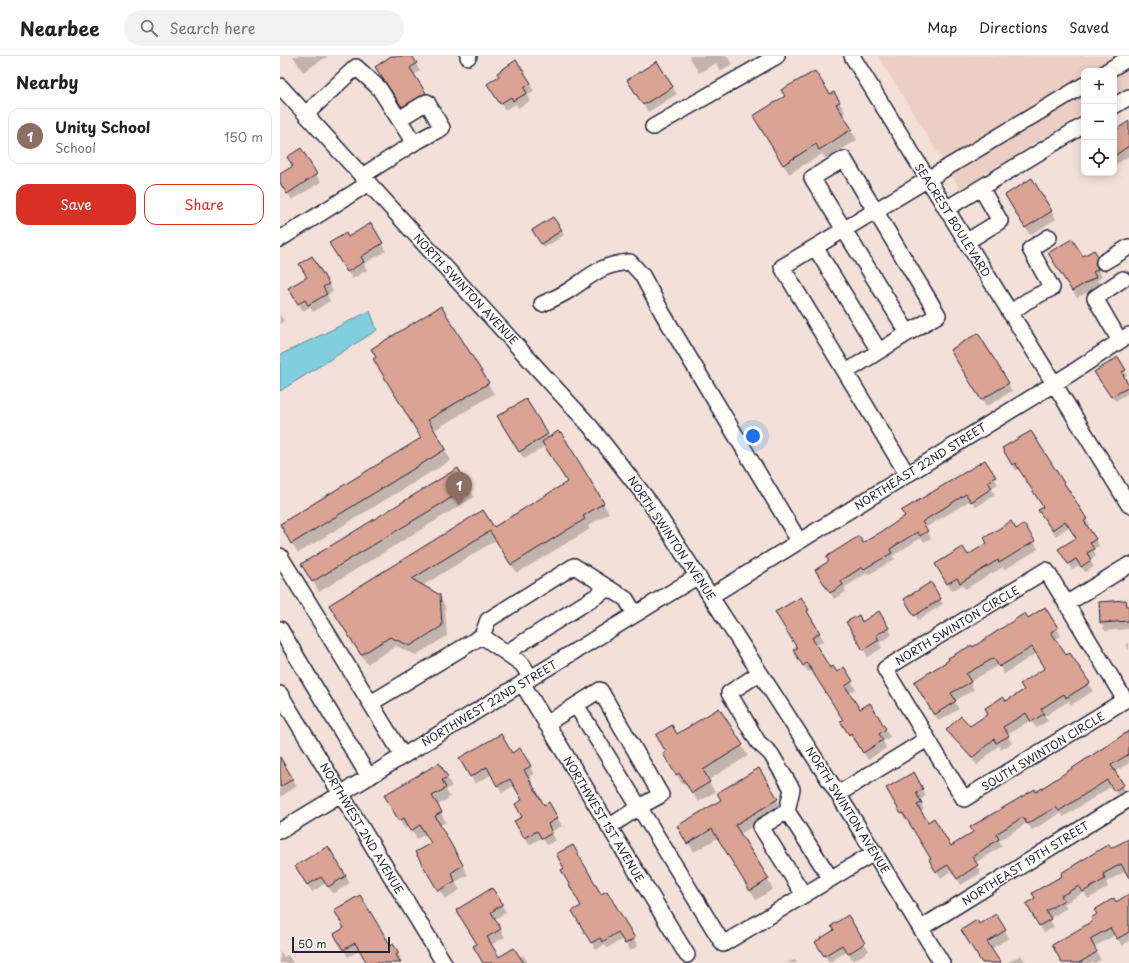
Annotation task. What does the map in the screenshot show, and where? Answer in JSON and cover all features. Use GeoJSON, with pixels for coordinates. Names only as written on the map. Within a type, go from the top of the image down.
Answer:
{"type":"FeatureCollection","features":[{"type":"Feature","properties":{"kind":"street"},"geometry":{"type":"LineString","coordinates":[[653,127],[777,56]]}},
{"type":"Feature","properties":{"kind":"street","name":"SEACREST BOULEVARD"},"geometry":{"type":"LineString","coordinates":[[852,56],[1129,505]]}},
{"type":"Feature","properties":{"kind":"street"},"geometry":{"type":"LineString","coordinates":[[1112,68],[1129,58]]}},
{"type":"Feature","properties":{"kind":"street"},"geometry":{"type":"LineString","coordinates":[[306,114],[356,67],[379,88],[414,143]]}},
{"type":"Feature","properties":{"kind":"street","name":"NORTH SWINTON AVENUE"},"geometry":{"type":"LineString","coordinates":[[280,86],[594,432],[651,504],[875,852],[942,963]]}},
{"type":"Feature","properties":{"kind":"street"},"geometry":{"type":"LineString","coordinates":[[907,474],[782,267],[927,178],[1081,87]]}},
{"type":"Feature","properties":{"kind":"street"},"geometry":{"type":"LineString","coordinates":[[1117,104],[1129,97]]}},
{"type":"Feature","properties":{"kind":"street"},"geometry":{"type":"LineString","coordinates":[[280,239],[366,180],[414,143],[442,128],[427,102],[399,119]]}},
{"type":"Feature","properties":{"kind":"street"},"geometry":{"type":"LineString","coordinates":[[946,209],[1081,127]]}},
{"type":"Feature","properties":{"kind":"street"},"geometry":{"type":"LineString","coordinates":[[846,372],[938,315],[844,158],[812,178],[845,229],[908,333]]}},
{"type":"Feature","properties":{"kind":"street"},"geometry":{"type":"LineString","coordinates":[[966,242],[1000,221],[981,188]]}},
{"type":"Feature","properties":{"kind":"street"},"geometry":{"type":"LineString","coordinates":[[1010,313],[1027,301],[1052,288],[1030,249],[1049,237]]}},
{"type":"Feature","properties":{"kind":"street"},"geometry":{"type":"LineString","coordinates":[[815,247],[879,351]]}},
{"type":"Feature","properties":{"kind":"street"},"geometry":{"type":"LineString","coordinates":[[1104,262],[1129,247]]}},
{"type":"Feature","properties":{"kind":"street"},"geometry":{"type":"LineString","coordinates":[[542,304],[564,303],[584,293],[588,276],[613,263],[630,262],[642,275],[663,314],[799,541]]}},
{"type":"Feature","properties":{"kind":"street"},"geometry":{"type":"LineString","coordinates":[[1123,279],[1095,298],[1125,338]]}},
{"type":"Feature","properties":{"kind":"street","name":"NORTHEAST 22ND STREET"},"geometry":{"type":"LineString","coordinates":[[710,596],[1125,338]]}},
{"type":"Feature","properties":{"kind":"street"},"geometry":{"type":"LineString","coordinates":[[280,556],[404,756]]}},
{"type":"Feature","properties":{"kind":"street"},"geometry":{"type":"LineString","coordinates":[[1066,604],[1129,565]]}},
{"type":"Feature","properties":{"kind":"street"},"geometry":{"type":"LineString","coordinates":[[371,703],[482,636],[488,620],[574,566],[626,598],[636,614]]}},
{"type":"Feature","properties":{"kind":"street","name":"NORTH SWINTON CIRCLE"},"geometry":{"type":"LineString","coordinates":[[927,739],[884,669],[1046,570],[1066,604]]}},
{"type":"Feature","properties":{"kind":"street","name":"NORTHWEST 22ND STREET"},"geometry":{"type":"LineString","coordinates":[[280,831],[698,576]]}},
{"type":"Feature","properties":{"kind":"street"},"geometry":{"type":"LineString","coordinates":[[506,652],[609,588]]}},
{"type":"Feature","properties":{"kind":"street","name":"SOUTH SWINTON CIRCLE"},"geometry":{"type":"LineString","coordinates":[[927,739],[964,799],[1125,700],[1066,604]]}},
{"type":"Feature","properties":{"kind":"street"},"geometry":{"type":"LineString","coordinates":[[280,629],[369,777]]}},
{"type":"Feature","properties":{"kind":"street","name":"NORTHWEST 1ST AVENUE"},"geometry":{"type":"LineString","coordinates":[[482,636],[522,664],[526,681],[546,724],[687,955]]}},
{"type":"Feature","properties":{"kind":"street"},"geometry":{"type":"LineString","coordinates":[[760,673],[729,693],[758,742],[771,754],[792,789],[787,811],[762,827],[804,895]]}},
{"type":"Feature","properties":{"kind":"street"},"geometry":{"type":"LineString","coordinates":[[546,724],[600,690],[661,795],[609,827]]}},
{"type":"Feature","properties":{"kind":"street","name":"NORTHWEST 2ND AVENUE"},"geometry":{"type":"LineString","coordinates":[[280,694],[444,963]]}},
{"type":"Feature","properties":{"kind":"street"},"geometry":{"type":"LineString","coordinates":[[576,705],[723,944],[875,852]]}},
{"type":"Feature","properties":{"kind":"street"},"geometry":{"type":"LineString","coordinates":[[838,794],[927,739]]}},
{"type":"Feature","properties":{"kind":"street","name":"NORTHEAST 19TH STREET"},"geometry":{"type":"LineString","coordinates":[[921,928],[1129,799]]}},
{"type":"Feature","properties":{"kind":"street"},"geometry":{"type":"LineString","coordinates":[[787,811],[831,879]]}},
{"type":"Feature","properties":{"kind":"shaded area"},"geometry":{"type":"Polygon","coordinates":[[[878,56],[1129,56],[1129,86],[1117,93],[1117,68],[1081,68],[1081,115],[960,189],[878,56]]]}},
{"type":"Feature","properties":{"kind":"water"},"geometry":{"type":"Polygon","coordinates":[[[370,311],[377,330],[280,391],[280,355],[370,311]]]}},
{"type":"Feature","properties":{"kind":"building"},"geometry":{"type":"Polygon","coordinates":[[[391,56],[412,56],[417,63],[410,68],[426,93],[402,107],[375,67],[391,56]]]}},
{"type":"Feature","properties":{"kind":"building"},"geometry":{"type":"Polygon","coordinates":[[[516,60],[531,83],[524,88],[527,93],[513,101],[511,97],[500,104],[487,84],[499,76],[497,73],[516,60]]]}},
{"type":"Feature","properties":{"kind":"building"},"geometry":{"type":"Polygon","coordinates":[[[657,61],[673,87],[643,105],[627,80],[657,61]]]}},
{"type":"Feature","properties":{"kind":"building"},"geometry":{"type":"Polygon","coordinates":[[[815,71],[830,94],[834,92],[840,102],[836,104],[852,129],[819,150],[816,144],[783,165],[753,116],[785,96],[781,90],[815,71]]]}},
{"type":"Feature","properties":{"kind":"building"},"geometry":{"type":"Polygon","coordinates":[[[1129,121],[1129,146],[1117,154],[1117,140],[1117,129],[1129,121]]]}},
{"type":"Feature","properties":{"kind":"building"},"geometry":{"type":"Polygon","coordinates":[[[301,148],[317,174],[287,194],[280,183],[280,174],[293,166],[287,157],[301,148]]]}},
{"type":"Feature","properties":{"kind":"building"},"geometry":{"type":"Polygon","coordinates":[[[1032,178],[1052,211],[1025,228],[1005,195],[1032,178]]]}},
{"type":"Feature","properties":{"kind":"building"},"geometry":{"type":"Polygon","coordinates":[[[553,217],[562,230],[541,244],[532,230],[553,217]]]}},
{"type":"Feature","properties":{"kind":"building"},"geometry":{"type":"Polygon","coordinates":[[[371,223],[383,243],[361,257],[364,262],[347,272],[329,243],[346,233],[348,237],[371,223]]]}},
{"type":"Feature","properties":{"kind":"building"},"geometry":{"type":"Polygon","coordinates":[[[1072,239],[1083,256],[1094,250],[1098,256],[1095,263],[1098,269],[1093,272],[1096,277],[1072,291],[1048,253],[1072,239]]]}},
{"type":"Feature","properties":{"kind":"building"},"geometry":{"type":"Polygon","coordinates":[[[312,256],[329,284],[323,287],[327,294],[308,305],[305,300],[298,304],[288,288],[307,277],[299,264],[312,256]]]}},
{"type":"Feature","properties":{"kind":"building"},"geometry":{"type":"Polygon","coordinates":[[[441,306],[489,383],[428,420],[446,449],[291,544],[280,524],[421,438],[373,359],[376,357],[371,349],[441,306]]]}},
{"type":"Feature","properties":{"kind":"building"},"geometry":{"type":"Polygon","coordinates":[[[978,333],[1009,383],[981,400],[950,350],[978,333]]]}},
{"type":"Feature","properties":{"kind":"building"},"geometry":{"type":"Polygon","coordinates":[[[1118,357],[1126,370],[1122,372],[1129,387],[1111,397],[1094,372],[1118,357]]]}},
{"type":"Feature","properties":{"kind":"building"},"geometry":{"type":"Polygon","coordinates":[[[526,399],[548,434],[519,452],[497,416],[526,399]]]}},
{"type":"Feature","properties":{"kind":"building"},"geometry":{"type":"Polygon","coordinates":[[[558,431],[560,433],[561,432],[604,503],[583,516],[585,519],[511,565],[490,531],[412,579],[440,595],[442,626],[410,646],[390,637],[361,655],[329,605],[483,510],[494,527],[567,482],[542,442],[558,431]]]}},
{"type":"Feature","properties":{"kind":"building"},"geometry":{"type":"Polygon","coordinates":[[[1031,431],[1087,519],[1084,521],[1096,539],[1090,543],[1094,549],[1087,553],[1091,560],[1081,567],[1076,559],[1068,564],[1058,549],[1076,538],[1065,521],[1052,530],[1038,510],[1043,507],[1015,463],[1012,465],[1002,448],[1031,431]]]}},
{"type":"Feature","properties":{"kind":"building"},"geometry":{"type":"Polygon","coordinates":[[[985,460],[996,477],[988,482],[992,488],[971,502],[966,494],[922,522],[928,531],[920,536],[917,532],[890,549],[892,553],[864,569],[862,567],[841,581],[843,585],[830,593],[815,570],[829,561],[826,557],[859,536],[863,543],[905,516],[901,511],[985,460]]]}},
{"type":"Feature","properties":{"kind":"building"},"geometry":{"type":"Polygon","coordinates":[[[458,468],[469,487],[312,582],[301,564],[458,468]]]}},
{"type":"Feature","properties":{"kind":"building"},"geometry":{"type":"Polygon","coordinates":[[[1011,521],[1016,529],[1024,524],[1035,541],[999,563],[998,560],[960,583],[957,578],[947,584],[935,564],[963,547],[968,555],[987,543],[984,538],[1011,521]]]}},
{"type":"Feature","properties":{"kind":"building"},"geometry":{"type":"Polygon","coordinates":[[[931,582],[941,599],[914,616],[904,599],[931,582]]]}},
{"type":"Feature","properties":{"kind":"building"},"geometry":{"type":"Polygon","coordinates":[[[801,597],[809,610],[807,611],[820,633],[812,638],[830,668],[833,666],[837,672],[844,667],[853,681],[845,686],[860,709],[870,703],[886,729],[879,734],[883,740],[863,753],[851,733],[849,735],[840,721],[843,720],[807,663],[803,666],[793,650],[797,648],[775,612],[801,597]]]}},
{"type":"Feature","properties":{"kind":"building"},"geometry":{"type":"Polygon","coordinates":[[[1126,600],[1127,606],[1129,606],[1129,621],[1100,623],[1099,602],[1126,600]]]}},
{"type":"Feature","properties":{"kind":"building"},"geometry":{"type":"Polygon","coordinates":[[[1045,607],[1058,628],[1051,632],[1066,655],[1070,653],[1090,683],[1066,698],[1064,694],[1041,709],[1044,714],[1031,722],[1026,713],[1003,727],[1009,736],[996,743],[994,739],[972,758],[946,730],[961,716],[970,726],[988,714],[985,708],[1003,697],[1006,701],[1024,690],[1020,684],[1045,668],[1032,647],[999,667],[994,658],[966,674],[971,682],[951,693],[956,701],[934,715],[914,682],[949,660],[948,658],[972,645],[973,647],[1025,613],[1028,618],[1045,607]]]}},
{"type":"Feature","properties":{"kind":"building"},"geometry":{"type":"Polygon","coordinates":[[[879,611],[889,628],[876,635],[879,640],[863,650],[846,622],[859,615],[862,622],[879,611]]]}},
{"type":"Feature","properties":{"kind":"building"},"geometry":{"type":"Polygon","coordinates":[[[719,708],[743,745],[703,770],[710,782],[692,793],[679,773],[676,775],[663,754],[666,752],[656,735],[672,725],[677,734],[719,708]]]}},
{"type":"Feature","properties":{"kind":"building"},"geometry":{"type":"Polygon","coordinates":[[[1129,731],[1129,754],[1111,765],[1124,785],[1114,791],[1107,780],[1059,811],[1056,807],[1027,824],[1023,817],[996,834],[999,839],[972,857],[978,865],[957,879],[948,865],[936,872],[929,860],[931,859],[903,813],[901,814],[886,788],[914,772],[923,789],[916,793],[922,803],[917,805],[928,822],[934,818],[951,846],[973,832],[970,827],[1035,789],[1036,792],[1129,731]]]}},
{"type":"Feature","properties":{"kind":"building"},"geometry":{"type":"Polygon","coordinates":[[[501,734],[512,753],[520,748],[531,766],[524,770],[544,805],[549,802],[558,818],[548,824],[552,833],[542,839],[537,831],[524,838],[514,821],[522,817],[515,804],[522,800],[510,779],[497,786],[487,767],[470,777],[459,758],[501,734]]]}},
{"type":"Feature","properties":{"kind":"building"},"geometry":{"type":"Polygon","coordinates":[[[280,757],[293,779],[280,787],[280,757]]]}},
{"type":"Feature","properties":{"kind":"building"},"geometry":{"type":"Polygon","coordinates":[[[439,763],[448,777],[442,780],[446,788],[432,796],[442,812],[435,816],[463,865],[451,873],[455,881],[438,891],[415,852],[431,843],[420,825],[411,831],[404,818],[399,821],[384,795],[439,763]]]}},
{"type":"Feature","properties":{"kind":"building"},"geometry":{"type":"Polygon","coordinates":[[[759,768],[778,799],[735,825],[769,879],[750,891],[712,829],[687,844],[677,826],[721,800],[717,793],[759,768]]]}},
{"type":"Feature","properties":{"kind":"building"},"geometry":{"type":"Polygon","coordinates":[[[1129,839],[1129,878],[1121,864],[1103,874],[1105,879],[1083,892],[1079,886],[1061,896],[1064,900],[1046,911],[1051,919],[1039,926],[1026,904],[1035,898],[1032,893],[1062,876],[1061,873],[1109,844],[1111,848],[1129,839]]]}},
{"type":"Feature","properties":{"kind":"building"},"geometry":{"type":"Polygon","coordinates":[[[573,845],[601,894],[607,891],[635,938],[625,944],[618,932],[602,942],[600,938],[591,943],[572,911],[581,906],[561,870],[564,868],[556,854],[573,845]]]}},
{"type":"Feature","properties":{"kind":"building"},"geometry":{"type":"Polygon","coordinates":[[[328,846],[346,876],[328,887],[321,877],[307,885],[295,866],[328,846]]]}},
{"type":"Feature","properties":{"kind":"building"},"geometry":{"type":"Polygon","coordinates":[[[492,888],[503,904],[491,912],[501,929],[487,937],[499,957],[514,948],[524,963],[483,963],[473,946],[477,944],[456,910],[492,888]]]}},
{"type":"Feature","properties":{"kind":"building"},"geometry":{"type":"Polygon","coordinates":[[[1129,894],[1129,932],[1117,939],[1110,928],[1090,939],[1097,952],[1079,963],[1062,963],[1052,945],[1093,921],[1091,918],[1097,914],[1094,910],[1114,898],[1116,902],[1129,894]]]}},
{"type":"Feature","properties":{"kind":"building"},"geometry":{"type":"Polygon","coordinates":[[[360,895],[391,946],[393,944],[399,953],[396,955],[401,963],[367,963],[355,943],[343,950],[334,934],[344,928],[334,910],[360,895]]]}},
{"type":"Feature","properties":{"kind":"building"},"geometry":{"type":"Polygon","coordinates":[[[996,914],[1006,930],[987,942],[1001,963],[982,963],[961,930],[977,920],[979,924],[996,914]]]}},
{"type":"Feature","properties":{"kind":"building"},"geometry":{"type":"Polygon","coordinates":[[[848,915],[865,943],[848,954],[842,945],[824,956],[815,942],[834,930],[831,926],[848,915]]]}},
{"type":"Feature","properties":{"kind":"place","name":"Unity School"},"geometry":{"type":"Point","coordinates":[459,505]}}]}
